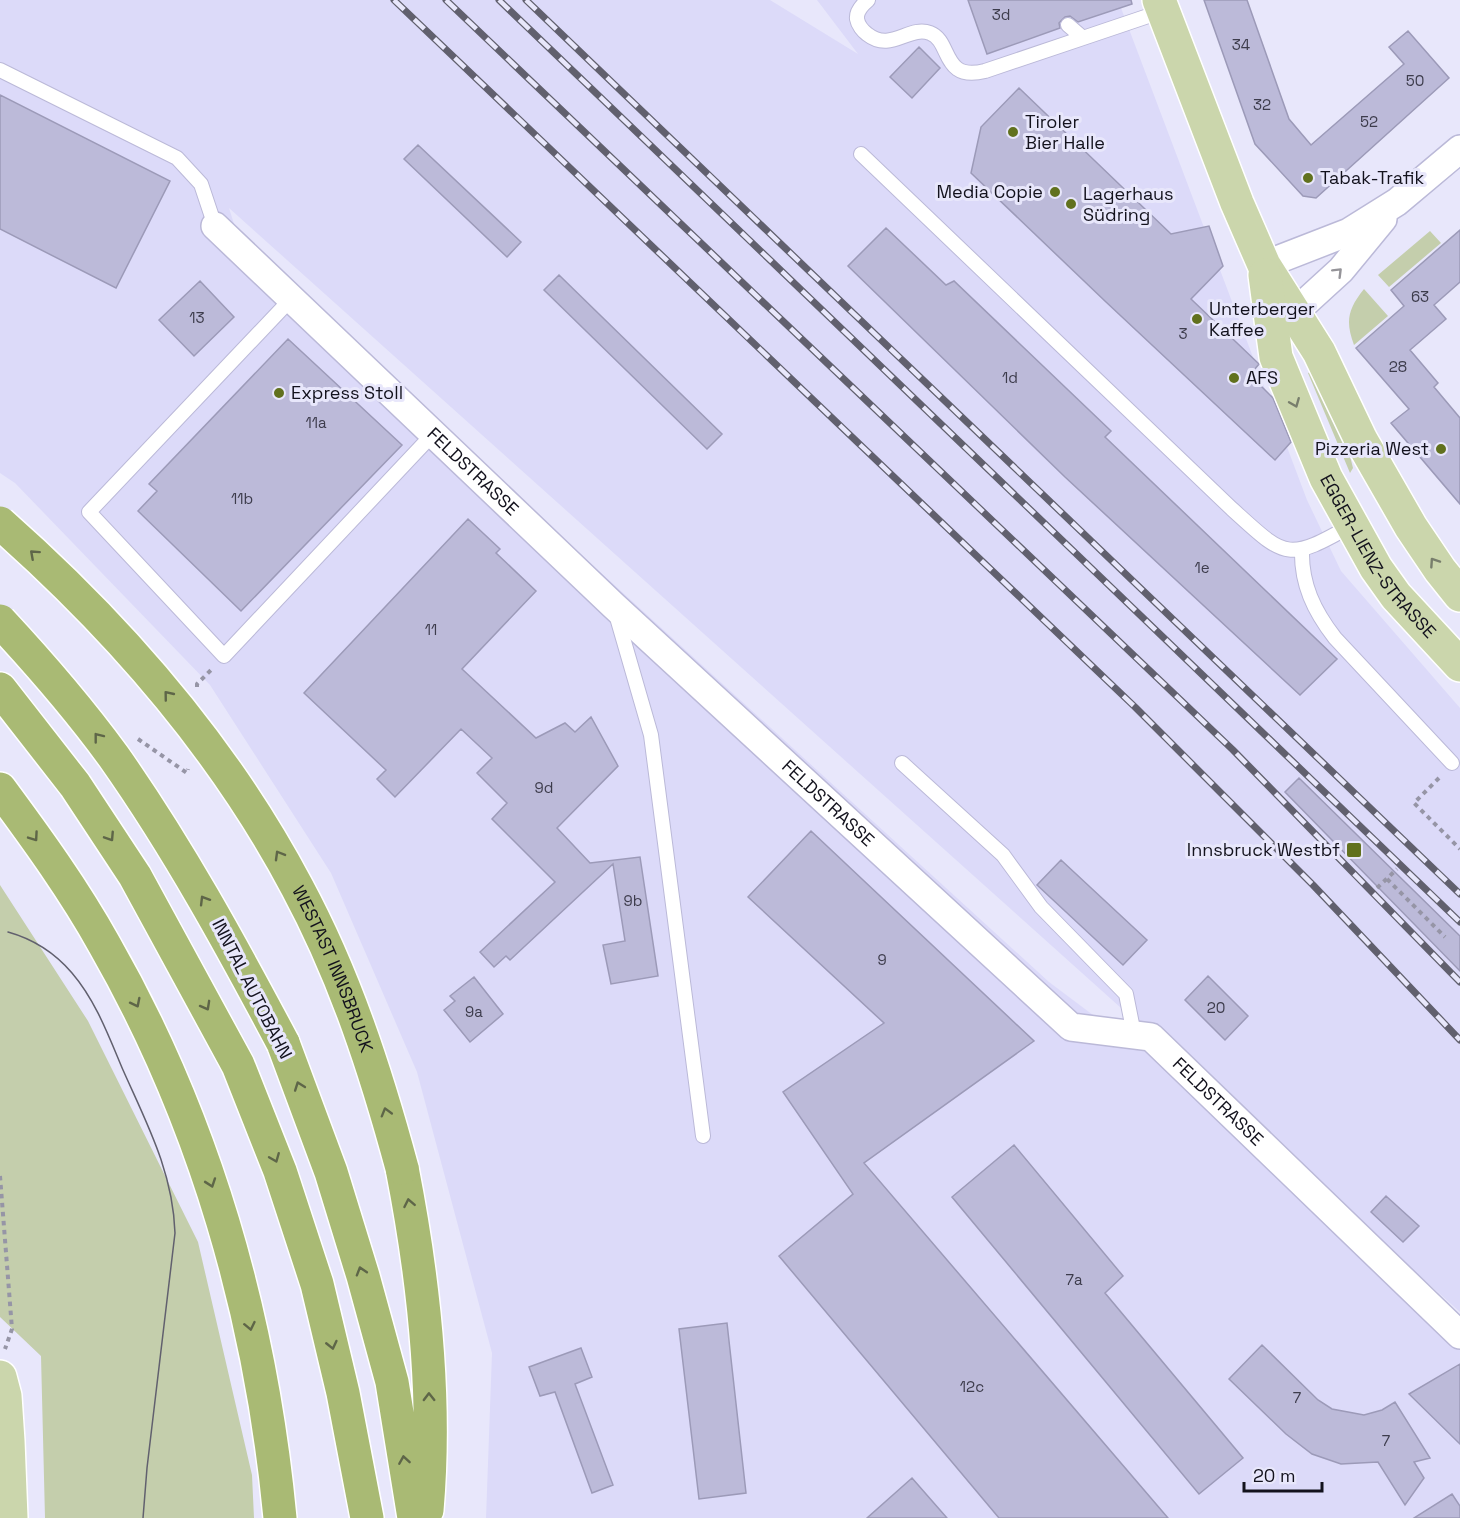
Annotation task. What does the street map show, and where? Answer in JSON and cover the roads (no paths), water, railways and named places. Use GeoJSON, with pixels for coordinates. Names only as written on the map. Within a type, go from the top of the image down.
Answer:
{"type":"FeatureCollection","features":[{"type":"Feature","properties":{"kind":"highway","name":"WESTAST INNSBRUCK"},"geometry":{"type":"LineString","coordinates":[[0,523],[91,608],[184,714],[225,769],[263,828],[298,889],[333,962],[378,1082],[402,1168],[412,1221],[422,1288],[428,1359],[430,1428],[426,1518]]}},
{"type":"Feature","properties":{"kind":"highway","name":"INNTAL AUTOBAHN"},"geometry":{"type":"LineString","coordinates":[[0,621],[45,669],[125,774],[225,934],[283,1043],[331,1172],[392,1382],[414,1518]]}},
{"type":"Feature","properties":{"kind":"highway"},"geometry":{"type":"LineString","coordinates":[[0,689],[75,785],[135,876],[238,1065],[280,1171],[317,1284],[343,1393],[367,1518]]}},
{"type":"Feature","properties":{"kind":"highway"},"geometry":{"type":"LineString","coordinates":[[0,789],[68,885],[104,944],[139,1009],[193,1134],[226,1229],[237,1269],[273,1448],[280,1518]]}},
{"type":"Feature","properties":{"kind":"main road","name":"EGGER-LIENZ-STRASSE"},"geometry":{"type":"LineString","coordinates":[[1161,5],[1237,203],[1264,265],[1319,352],[1361,441],[1411,527],[1460,595]]}},
{"type":"Feature","properties":{"kind":"main road","name":"EGGER-LIENZ-STRASSE"},"geometry":{"type":"LineString","coordinates":[[1264,265],[1276,357],[1326,478],[1377,568],[1396,596],[1460,665]]}},
{"type":"Feature","properties":{"kind":"main road"},"geometry":{"type":"LineString","coordinates":[[1352,525],[1380,508],[1411,527]]}},
{"type":"Feature","properties":{"kind":"main road"},"geometry":{"type":"LineString","coordinates":[[2,1364],[11,1518]]}},
{"type":"Feature","properties":{"kind":"street"},"geometry":{"type":"LineString","coordinates":[[1264,265],[1349,232],[1397,202],[1460,149]]}},
{"type":"Feature","properties":{"kind":"street"},"geometry":{"type":"LineString","coordinates":[[1295,312],[1341,270],[1397,202]]}},
{"type":"Feature","properties":{"kind":"street","name":"FELDSTRASSE"},"geometry":{"type":"LineString","coordinates":[[216,226],[614,606],[1071,1027],[1151,1037],[1460,1335]]}},
{"type":"Feature","properties":{"kind":"lane"},"geometry":{"type":"LineString","coordinates":[[868,0],[860,7],[857,19],[868,35],[887,41],[920,32],[929,32],[936,38],[954,65],[968,73],[985,71],[1083,38],[1161,5]]}},
{"type":"Feature","properties":{"kind":"lane"},"geometry":{"type":"LineString","coordinates":[[1068,25],[1083,38]]}},
{"type":"Feature","properties":{"kind":"lane"},"geometry":{"type":"LineString","coordinates":[[0,70],[177,158],[201,184],[216,226]]}},
{"type":"Feature","properties":{"kind":"lane"},"geometry":{"type":"LineString","coordinates":[[861,154],[1232,509],[1276,548],[1302,550],[1352,525]]}},
{"type":"Feature","properties":{"kind":"lane"},"geometry":{"type":"LineString","coordinates":[[292,298],[89,513],[224,656],[434,434]]}},
{"type":"Feature","properties":{"kind":"lane"},"geometry":{"type":"LineString","coordinates":[[1302,550],[1304,581],[1323,622],[1335,638],[1452,763]]}},
{"type":"Feature","properties":{"kind":"lane"},"geometry":{"type":"LineString","coordinates":[[614,606],[651,735],[703,1137]]}},
{"type":"Feature","properties":{"kind":"lane"},"geometry":{"type":"LineString","coordinates":[[902,763],[1003,855],[1041,907],[1126,994],[1134,1034]]}},
{"type":"Feature","properties":{"kind":"tram line"},"geometry":{"type":"LineString","coordinates":[[8,932],[51,953],[72,973],[88,995],[107,1032],[149,1129],[169,1189],[175,1233],[143,1518]]}},
{"type":"Feature","properties":{"kind":"railway"},"geometry":{"type":"LineString","coordinates":[[394,0],[1135,707],[1313,885],[1460,1040]]}},
{"type":"Feature","properties":{"kind":"railway"},"geometry":{"type":"LineString","coordinates":[[446,0],[1233,750],[1460,982]]}},
{"type":"Feature","properties":{"kind":"railway"},"geometry":{"type":"LineString","coordinates":[[499,0],[1460,922]]}},
{"type":"Feature","properties":{"kind":"railway"},"geometry":{"type":"LineString","coordinates":[[526,0],[1460,894]]}},
{"type":"Feature","properties":{"kind":"place","name":"Tiroler Bier Halle"},"geometry":{"type":"Point","coordinates":[1013,132]}},
{"type":"Feature","properties":{"kind":"place","name":"Tabak-Trafik"},"geometry":{"type":"Point","coordinates":[1308,178]}},
{"type":"Feature","properties":{"kind":"place","name":"Media Copie"},"geometry":{"type":"Point","coordinates":[1055,192]}},
{"type":"Feature","properties":{"kind":"place","name":"Lagerhaus Südring"},"geometry":{"type":"Point","coordinates":[1071,204]}},
{"type":"Feature","properties":{"kind":"place","name":"Unterberger Kaffee"},"geometry":{"type":"Point","coordinates":[1197,319]}},
{"type":"Feature","properties":{"kind":"place","name":"AFS"},"geometry":{"type":"Point","coordinates":[1234,378]}},
{"type":"Feature","properties":{"kind":"place","name":"Express Stoll"},"geometry":{"type":"Point","coordinates":[279,393]}},
{"type":"Feature","properties":{"kind":"place","name":"Pizzeria West"},"geometry":{"type":"Point","coordinates":[1441,449]}},
{"type":"Feature","properties":{"kind":"place","name":"Innsbruck Westbf"},"geometry":{"type":"Point","coordinates":[1354,850]}}]}
